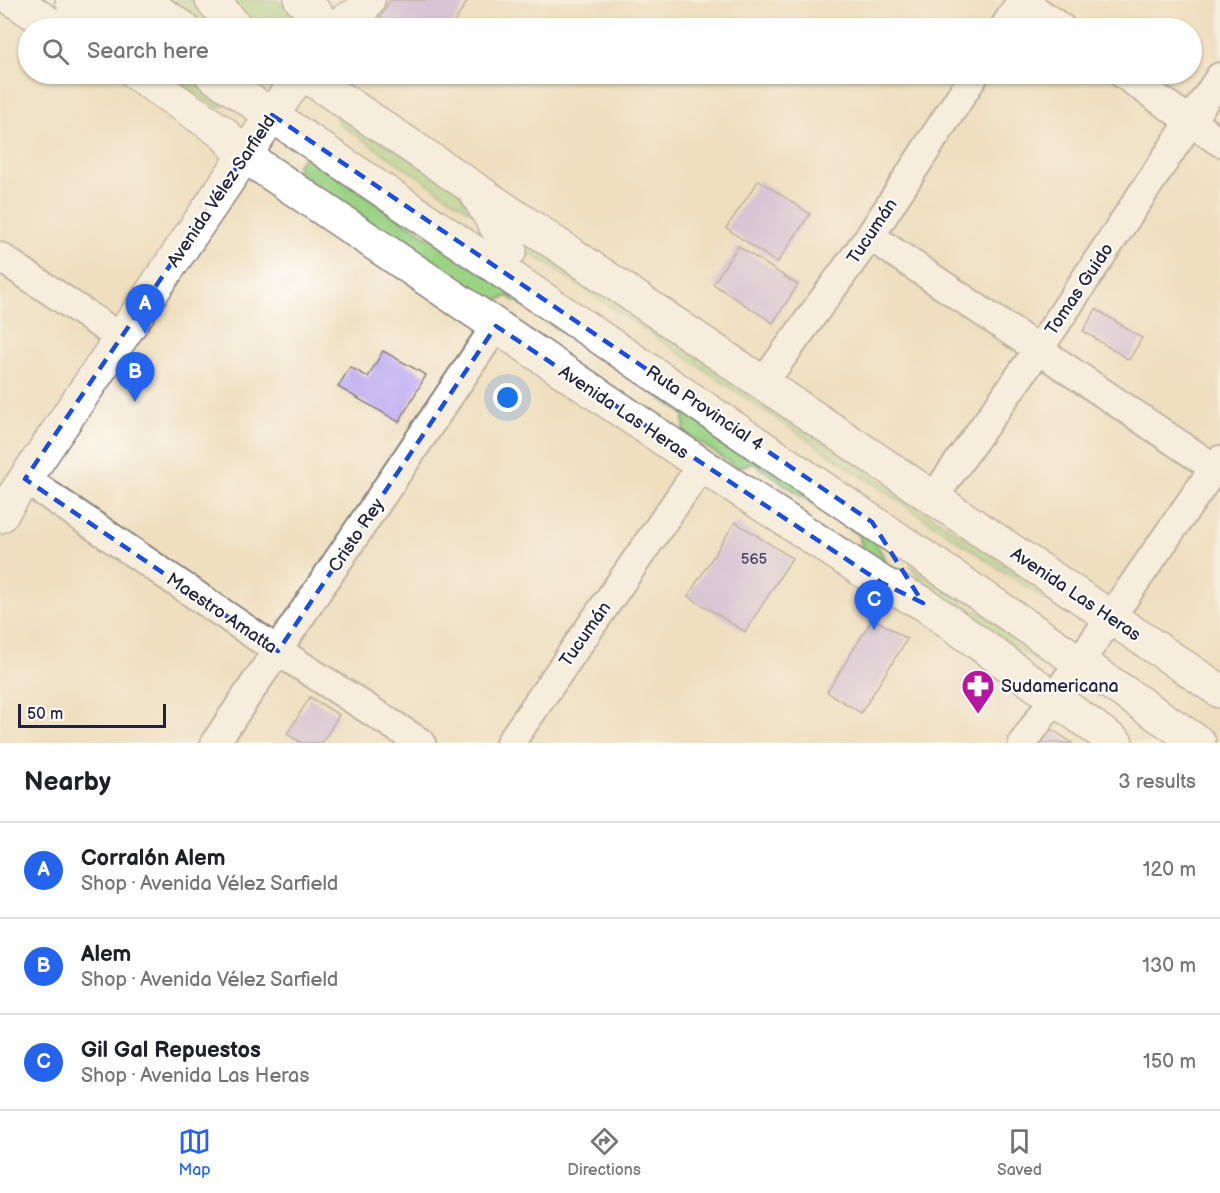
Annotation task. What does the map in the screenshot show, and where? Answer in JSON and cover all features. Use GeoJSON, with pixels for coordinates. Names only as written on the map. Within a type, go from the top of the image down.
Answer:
{"type":"FeatureCollection","features":[{"type":"Feature","properties":{"kind":"main road"},"geometry":{"type":"LineString","coordinates":[[14,0],[41,18]]}},
{"type":"Feature","properties":{"kind":"main road"},"geometry":{"type":"LineString","coordinates":[[72,0],[82,18]]}},
{"type":"Feature","properties":{"kind":"main road"},"geometry":{"type":"LineString","coordinates":[[102,0],[129,18]]}},
{"type":"Feature","properties":{"kind":"main road"},"geometry":{"type":"LineString","coordinates":[[141,0],[168,18]]}},
{"type":"Feature","properties":{"kind":"main road"},"geometry":{"type":"LineString","coordinates":[[212,0],[228,18]]}},
{"type":"Feature","properties":{"kind":"main road"},"geometry":{"type":"LineString","coordinates":[[301,0],[320,18]]}},
{"type":"Feature","properties":{"kind":"main road"},"geometry":{"type":"LineString","coordinates":[[331,18],[334,0]]}},
{"type":"Feature","properties":{"kind":"main road"},"geometry":{"type":"LineString","coordinates":[[349,18],[359,13],[368,0]]}},
{"type":"Feature","properties":{"kind":"main road","name":"Avenida Las Heras"},"geometry":{"type":"LineString","coordinates":[[152,84],[222,132],[245,156],[702,465],[882,583],[923,603],[1116,743]]}},
{"type":"Feature","properties":{"kind":"main road","name":"Ruta Provincial 4"},"geometry":{"type":"LineString","coordinates":[[260,84],[290,90],[872,522],[1094,641],[1199,743]]}},
{"type":"Feature","properties":{"kind":"main road","name":"Ruta Provincial 4"},"geometry":{"type":"LineString","coordinates":[[275,84],[290,90],[510,250],[1094,641],[1220,730]]}},
{"type":"Feature","properties":{"kind":"main road","name":"Avenida Las Heras"},"geometry":{"type":"LineString","coordinates":[[290,90],[473,187],[933,498],[1094,641],[1220,691]]}},
{"type":"Feature","properties":{"kind":"main road","name":"Avenida Vélez Sarfield"},"geometry":{"type":"LineString","coordinates":[[10,494],[121,338],[290,90]]}},
{"type":"Feature","properties":{"kind":"main road"},"geometry":{"type":"LineString","coordinates":[[473,187],[510,250]]}},
{"type":"Feature","properties":{"kind":"main road"},"geometry":{"type":"LineString","coordinates":[[872,522],[923,603]]}},
{"type":"Feature","properties":{"kind":"street"},"geometry":{"type":"LineString","coordinates":[[1010,18],[1022,0],[1047,18]]}},
{"type":"Feature","properties":{"kind":"street","name":"Tomas Guido"},"geometry":{"type":"LineString","coordinates":[[933,498],[1039,349],[1220,77]]}},
{"type":"Feature","properties":{"kind":"street","name":"Tucumán"},"geometry":{"type":"LineString","coordinates":[[763,383],[870,236],[969,84]]}},
{"type":"Feature","properties":{"kind":"street"},"geometry":{"type":"LineString","coordinates":[[1137,84],[1220,142]]}},
{"type":"Feature","properties":{"kind":"street"},"geometry":{"type":"LineString","coordinates":[[870,236],[1218,467],[1023,743]]}},
{"type":"Feature","properties":{"kind":"street"},"geometry":{"type":"LineString","coordinates":[[0,257],[121,338]]}},
{"type":"Feature","properties":{"kind":"street","name":"Cristo Rey"},"geometry":{"type":"LineString","coordinates":[[215,743],[496,326]]}},
{"type":"Feature","properties":{"kind":"street","name":"Tucumán"},"geometry":{"type":"LineString","coordinates":[[510,743],[702,465]]}},
{"type":"Feature","properties":{"kind":"street","name":"Maestro Amatta"},"geometry":{"type":"LineString","coordinates":[[10,494],[278,651],[421,743]]}},
{"type":"Feature","properties":{"kind":"highlighted area"},"geometry":{"type":"Polygon","coordinates":[[[272,115],[872,522],[923,603],[882,583],[496,326],[278,651],[25,479],[272,115]]]}},
{"type":"Feature","properties":{"kind":"green space"},"geometry":{"type":"Polygon","coordinates":[[[155,0],[197,0],[213,18],[183,18],[155,0]]]}},
{"type":"Feature","properties":{"kind":"green space"},"geometry":{"type":"Polygon","coordinates":[[[226,0],[278,0],[302,18],[245,18],[226,0]]]}},
{"type":"Feature","properties":{"kind":"green space"},"geometry":{"type":"Polygon","coordinates":[[[181,84],[208,84],[225,96],[225,105],[217,108],[181,84]]]}},
{"type":"Feature","properties":{"kind":"green space"},"geometry":{"type":"Polygon","coordinates":[[[335,114],[455,185],[471,212],[338,123],[335,114]]]}},
{"type":"Feature","properties":{"kind":"green space"},"geometry":{"type":"Polygon","coordinates":[[[306,156],[867,527],[887,563],[887,569],[864,555],[859,535],[752,462],[738,468],[684,432],[684,414],[508,296],[492,303],[300,176],[297,164],[306,156]]]}},
{"type":"Feature","properties":{"kind":"green space"},"geometry":{"type":"Polygon","coordinates":[[[504,227],[1075,612],[1068,615],[529,252],[504,227]]]}},
{"type":"Feature","properties":{"kind":"green space"},"geometry":{"type":"Polygon","coordinates":[[[909,564],[1051,662],[1042,665],[928,588],[909,564]]]}},
{"type":"Feature","properties":{"kind":"building"},"geometry":{"type":"Polygon","coordinates":[[[390,0],[468,0],[457,18],[380,17],[390,0]]]}},
{"type":"Feature","properties":{"kind":"building"},"geometry":{"type":"Polygon","coordinates":[[[759,180],[810,214],[777,263],[726,228],[759,180]]]}},
{"type":"Feature","properties":{"kind":"building"},"geometry":{"type":"Polygon","coordinates":[[[738,246],[798,285],[773,323],[713,284],[738,246]]]}},
{"type":"Feature","properties":{"kind":"building"},"geometry":{"type":"Polygon","coordinates":[[[1096,309],[1142,338],[1129,360],[1083,331],[1096,309]]]}},
{"type":"Feature","properties":{"kind":"building"},"geometry":{"type":"Polygon","coordinates":[[[383,351],[426,375],[399,422],[338,387],[350,367],[368,377],[383,351]]]}},
{"type":"Feature","properties":{"kind":"building"},"geometry":{"type":"Polygon","coordinates":[[[735,522],[792,558],[745,632],[688,596],[735,522]]]}},
{"type":"Feature","properties":{"kind":"building"},"geometry":{"type":"Polygon","coordinates":[[[873,618],[907,639],[861,713],[827,692],[873,618]]]}},
{"type":"Feature","properties":{"kind":"building"},"geometry":{"type":"Polygon","coordinates":[[[310,697],[339,715],[322,743],[302,743],[287,734],[310,697]]]}},
{"type":"Feature","properties":{"kind":"building"},"geometry":{"type":"Polygon","coordinates":[[[1050,728],[1072,743],[1040,743],[1050,728]]]}},
{"type":"Feature","properties":{"kind":"place","name":"Corralón Alem"},"geometry":{"type":"Point","coordinates":[145,334]}},
{"type":"Feature","properties":{"kind":"place","name":"Alem"},"geometry":{"type":"Point","coordinates":[135,402]}},
{"type":"Feature","properties":{"kind":"place","name":"Gil Gal Repuestos"},"geometry":{"type":"Point","coordinates":[874,630]}},
{"type":"Feature","properties":{"kind":"place","name":"Sudamericana"},"geometry":{"type":"Point","coordinates":[978,715]}}]}
